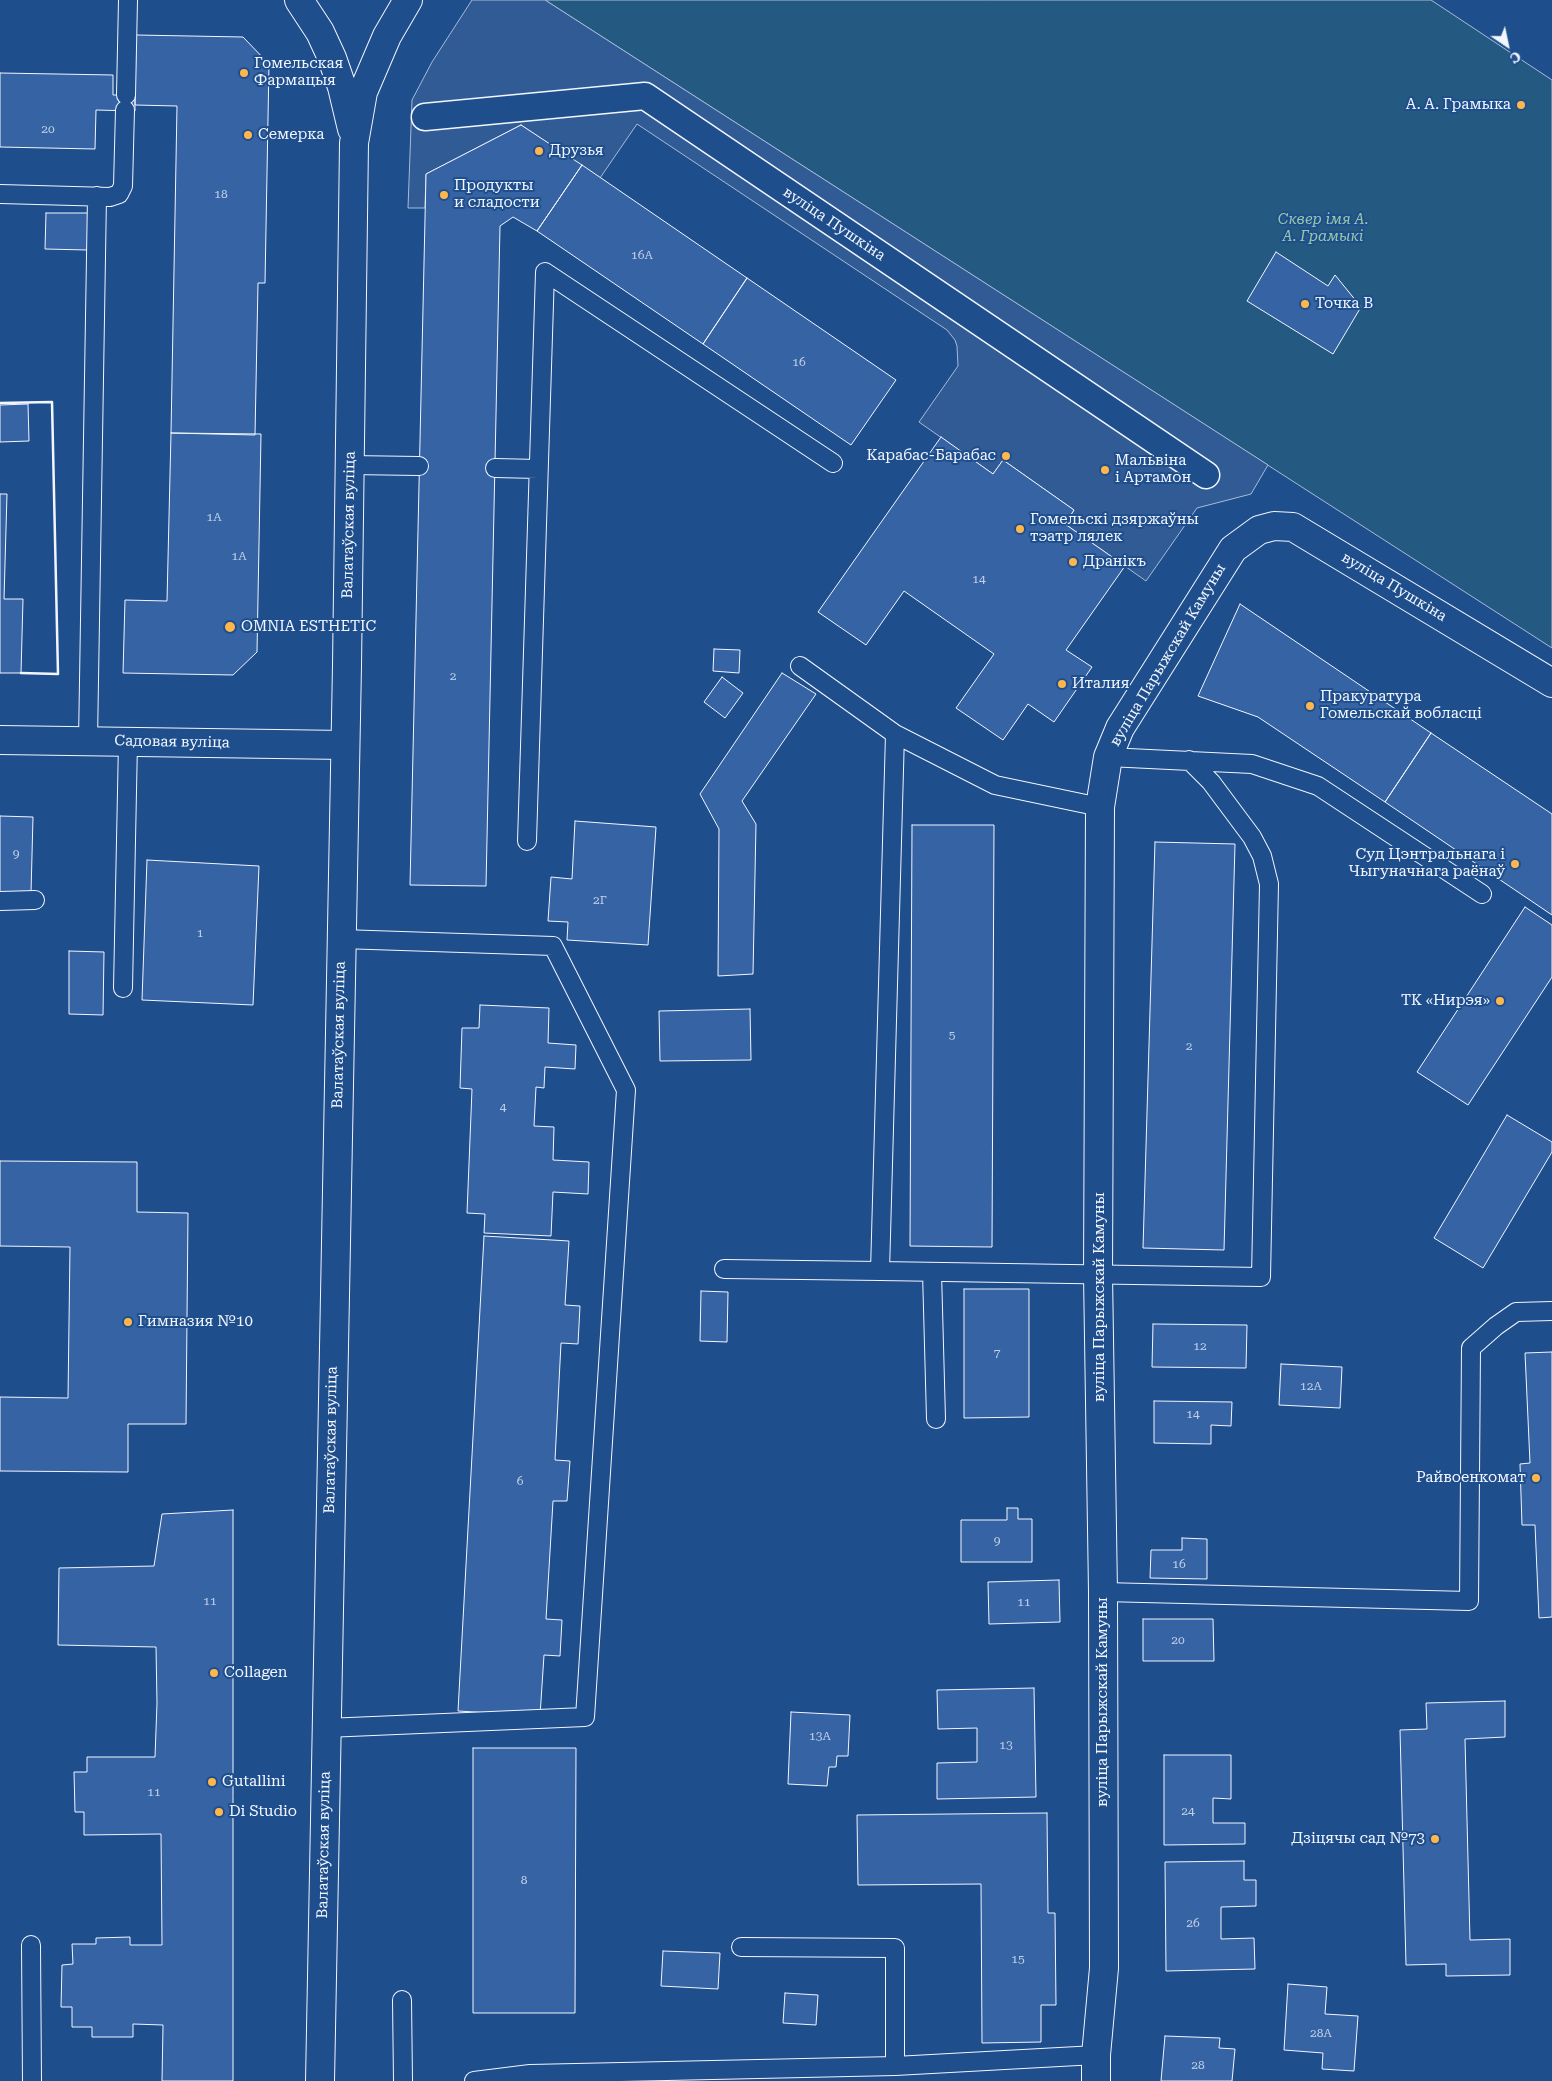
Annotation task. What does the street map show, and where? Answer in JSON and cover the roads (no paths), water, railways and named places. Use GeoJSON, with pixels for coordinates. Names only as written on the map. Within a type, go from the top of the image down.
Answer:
{"type":"FeatureCollection","features":[{"type":"Feature","properties":{"kind":"street"},"geometry":{"type":"LineString","coordinates":[[299,0],[320,32],[332,58],[342,87],[354,143]]}},
{"type":"Feature","properties":{"kind":"street","name":"Валатаўская вуліца"},"geometry":{"type":"LineString","coordinates":[[320,2081],[350,465],[354,143],[363,92],[387,36],[408,0]]}},
{"type":"Feature","properties":{"kind":"street","name":"вуліца Пушкіна"},"geometry":{"type":"LineString","coordinates":[[425,117],[644,96],[1206,475]]}},
{"type":"Feature","properties":{"kind":"street","name":"вуліца Пушкіна"},"geometry":{"type":"LineString","coordinates":[[1233,549],[1259,530],[1274,526],[1294,527],[1552,683]]}},
{"type":"Feature","properties":{"kind":"street","name":"вуліца Парыжскай Камуны"},"geometry":{"type":"LineString","coordinates":[[1096,2068],[1104,1968],[1103,1592],[1098,1275],[1100,807],[1108,757],[1120,728],[1233,549]]}},
{"type":"Feature","properties":{"kind":"street","name":"Садовая вуліца"},"geometry":{"type":"LineString","coordinates":[[0,740],[345,745]]}},
{"type":"Feature","properties":{"kind":"lane"},"geometry":{"type":"LineString","coordinates":[[0,194],[110,196],[120,194],[123,186],[128,0]]}},
{"type":"Feature","properties":{"kind":"lane"},"geometry":{"type":"LineString","coordinates":[[88,741],[96,196]]}},
{"type":"Feature","properties":{"kind":"lane"},"geometry":{"type":"LineString","coordinates":[[527,841],[545,272],[833,462]]}},
{"type":"Feature","properties":{"kind":"lane"},"geometry":{"type":"LineString","coordinates":[[350,465],[419,466]]}},
{"type":"Feature","properties":{"kind":"lane"},"geometry":{"type":"LineString","coordinates":[[495,468],[538,468]]}},
{"type":"Feature","properties":{"kind":"lane"},"geometry":{"type":"LineString","coordinates":[[800,666],[895,734],[995,785],[1100,807]]}},
{"type":"Feature","properties":{"kind":"lane"},"geometry":{"type":"LineString","coordinates":[[880,1271],[895,734]]}},
{"type":"Feature","properties":{"kind":"lane"},"geometry":{"type":"LineString","coordinates":[[123,988],[128,742]]}},
{"type":"Feature","properties":{"kind":"lane"},"geometry":{"type":"LineString","coordinates":[[1108,757],[1252,764],[1318,786],[1482,894]]}},
{"type":"Feature","properties":{"kind":"lane"},"geometry":{"type":"LineString","coordinates":[[724,1269],[1261,1277],[1269,884],[1262,856],[1252,837],[1211,782],[1189,760]]}},
{"type":"Feature","properties":{"kind":"lane"},"geometry":{"type":"LineString","coordinates":[[0,901],[35,900]]}},
{"type":"Feature","properties":{"kind":"lane"},"geometry":{"type":"LineString","coordinates":[[326,1728],[586,1716],[626,1090],[553,946],[341,939]]}},
{"type":"Feature","properties":{"kind":"lane"},"geometry":{"type":"LineString","coordinates":[[932,1272],[936,1419]]}},
{"type":"Feature","properties":{"kind":"lane"},"geometry":{"type":"LineString","coordinates":[[1103,1592],[1469,1601],[1471,1348],[1496,1326],[1516,1312],[1552,1310]]}},
{"type":"Feature","properties":{"kind":"lane"},"geometry":{"type":"LineString","coordinates":[[31,1945],[32,2081]]}},
{"type":"Feature","properties":{"kind":"lane"},"geometry":{"type":"LineString","coordinates":[[740,1947],[895,1948],[895,2066]]}},
{"type":"Feature","properties":{"kind":"lane"},"geometry":{"type":"LineString","coordinates":[[402,2000],[403,2081]]}},
{"type":"Feature","properties":{"kind":"lane"},"geometry":{"type":"LineString","coordinates":[[474,2081],[530,2074],[895,2066],[1096,2068]]}},
{"type":"Feature","properties":{"kind":"place","name":"Гомельская Фармацыя"},"geometry":{"type":"Point","coordinates":[244,73]}},
{"type":"Feature","properties":{"kind":"place","name":"А. А. Грамыка"},"geometry":{"type":"Point","coordinates":[1521,105]}},
{"type":"Feature","properties":{"kind":"place","name":"Семерка"},"geometry":{"type":"Point","coordinates":[248,135]}},
{"type":"Feature","properties":{"kind":"place","name":"Друзья"},"geometry":{"type":"Point","coordinates":[539,151]}},
{"type":"Feature","properties":{"kind":"place","name":"Продукты и сладости"},"geometry":{"type":"Point","coordinates":[444,195]}},
{"type":"Feature","properties":{"kind":"place","name":"Точка В"},"geometry":{"type":"Point","coordinates":[1305,304]}},
{"type":"Feature","properties":{"kind":"place","name":"Карабас-Барабас"},"geometry":{"type":"Point","coordinates":[1006,456]}},
{"type":"Feature","properties":{"kind":"place","name":"Мальвіна і Артамон"},"geometry":{"type":"Point","coordinates":[1105,470]}},
{"type":"Feature","properties":{"kind":"place","name":"Гомельскі дзяржаўны тэатр лялек"},"geometry":{"type":"Point","coordinates":[1020,529]}},
{"type":"Feature","properties":{"kind":"place","name":"Дранікъ"},"geometry":{"type":"Point","coordinates":[1073,562]}},
{"type":"Feature","properties":{"kind":"place","name":"OMNIA ESTHETIC"},"geometry":{"type":"Point","coordinates":[230,627]}},
{"type":"Feature","properties":{"kind":"place","name":"Италия"},"geometry":{"type":"Point","coordinates":[1062,684]}},
{"type":"Feature","properties":{"kind":"place","name":"Пракуратура Гомельскай вобласці"},"geometry":{"type":"Point","coordinates":[1310,706]}},
{"type":"Feature","properties":{"kind":"place","name":"Суд Цэнтральнага і Чыгуначнага раёнаў"},"geometry":{"type":"Point","coordinates":[1515,864]}},
{"type":"Feature","properties":{"kind":"place","name":"ТК «Нирэя»"},"geometry":{"type":"Point","coordinates":[1500,1001]}},
{"type":"Feature","properties":{"kind":"place","name":"Гимназия №10"},"geometry":{"type":"Point","coordinates":[128,1322]}},
{"type":"Feature","properties":{"kind":"place","name":"Райвоенкомат"},"geometry":{"type":"Point","coordinates":[1536,1478]}},
{"type":"Feature","properties":{"kind":"place","name":"Collagen"},"geometry":{"type":"Point","coordinates":[214,1673]}},
{"type":"Feature","properties":{"kind":"place","name":"Gutallini"},"geometry":{"type":"Point","coordinates":[212,1782]}},
{"type":"Feature","properties":{"kind":"place","name":"Di Studio"},"geometry":{"type":"Point","coordinates":[219,1812]}},
{"type":"Feature","properties":{"kind":"place","name":"Дзіцячы сад №73"},"geometry":{"type":"Point","coordinates":[1435,1839]}},
{"type":"Feature","properties":{"kind":"park label","name":"Сквер імя А. А. Грамыкі"},"geometry":{"type":"Point","coordinates":[1323,228]}}]}
